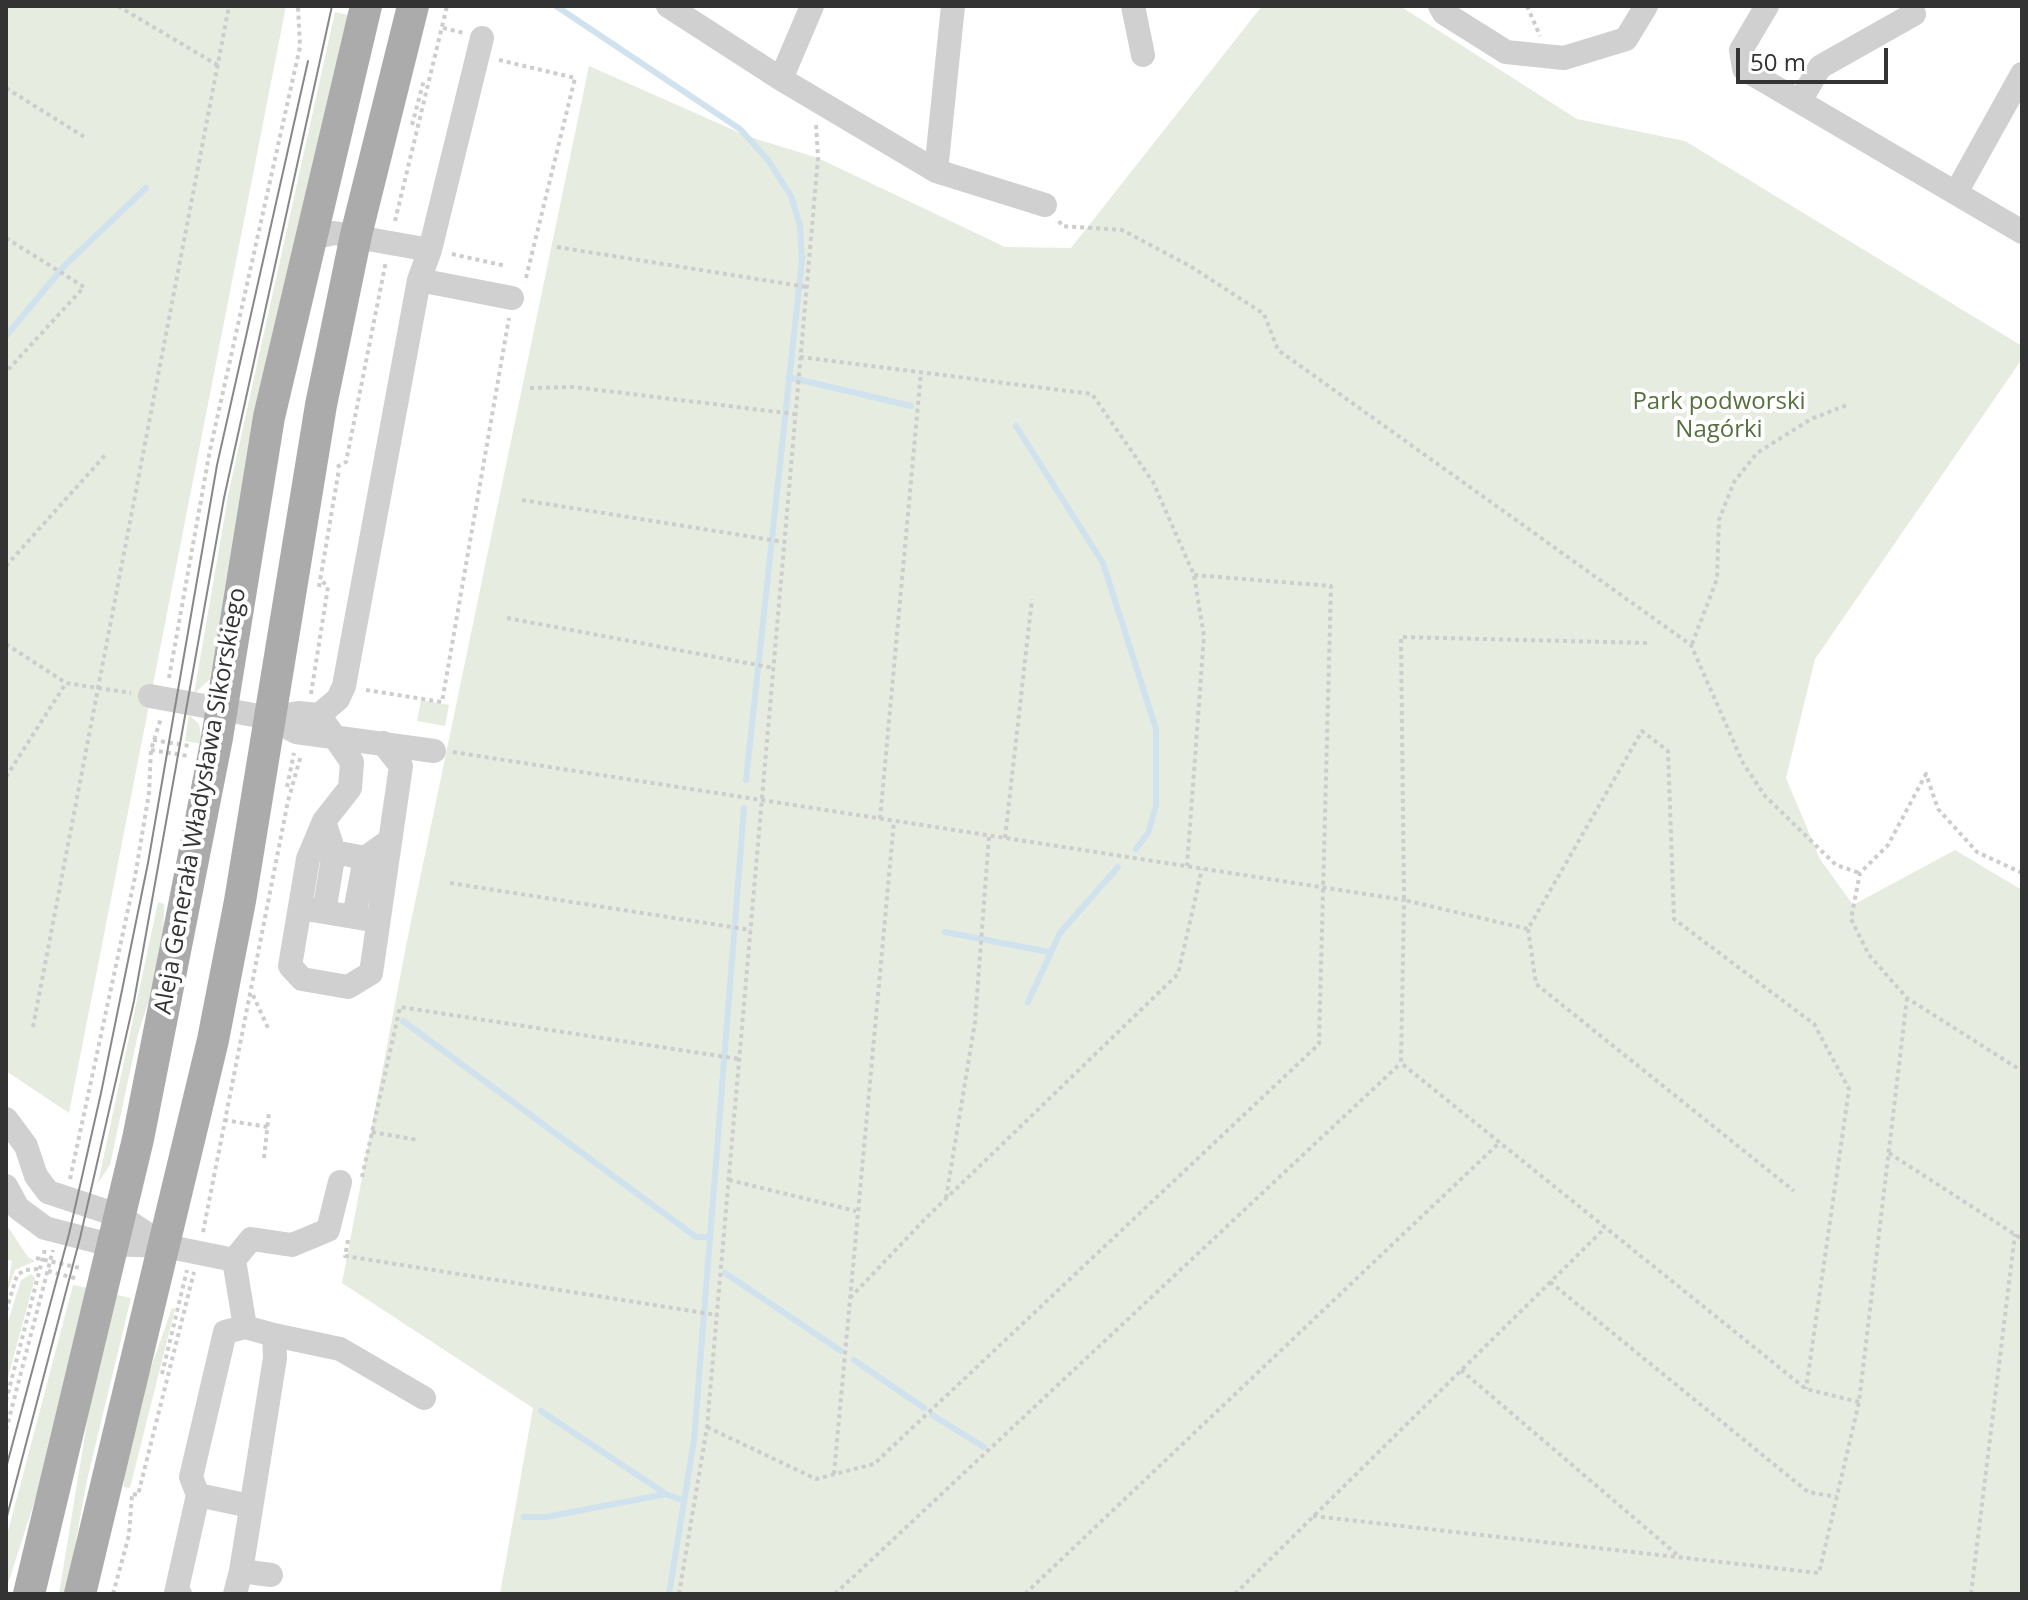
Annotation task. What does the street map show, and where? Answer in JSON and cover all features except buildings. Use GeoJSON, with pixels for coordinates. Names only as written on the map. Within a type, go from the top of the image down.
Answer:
{"type":"FeatureCollection","features":[{"type":"Feature","properties":{"kind":"main road","name":"Aleja Generała Władysława Sikorskiego"},"geometry":{"type":"LineString","coordinates":[[29,1594],[116,1230],[186,909],[269,417],[308,239],[366,6]]}},
{"type":"Feature","properties":{"kind":"main road"},"geometry":{"type":"LineString","coordinates":[[93,1591],[184,1255],[213,1040],[316,433],[376,239],[413,6]]}},
{"type":"Feature","properties":{"kind":"street"},"geometry":{"type":"LineString","coordinates":[[668,6],[781,79],[936,171],[1045,205]]}},
{"type":"Feature","properties":{"kind":"street"},"geometry":{"type":"LineString","coordinates":[[781,79],[812,6]]}},
{"type":"Feature","properties":{"kind":"street"},"geometry":{"type":"LineString","coordinates":[[936,171],[953,6]]}},
{"type":"Feature","properties":{"kind":"street"},"geometry":{"type":"LineString","coordinates":[[1133,6],[1143,55]]}},
{"type":"Feature","properties":{"kind":"street"},"geometry":{"type":"LineString","coordinates":[[1440,6],[1444,13],[1506,52],[1564,58],[1626,39],[1646,6]]}},
{"type":"Feature","properties":{"kind":"street"},"geometry":{"type":"LineString","coordinates":[[1767,6],[1741,50],[1744,69],[1957,191],[2022,232]]}},
{"type":"Feature","properties":{"kind":"street"},"geometry":{"type":"LineString","coordinates":[[1800,101],[1820,67],[1914,14]]}},
{"type":"Feature","properties":{"kind":"street"},"geometry":{"type":"LineString","coordinates":[[270,718],[314,709],[338,699],[344,686],[419,280],[430,250],[473,42]]}},
{"type":"Feature","properties":{"kind":"street"},"geometry":{"type":"LineString","coordinates":[[1957,191],[2022,74]]}},
{"type":"Feature","properties":{"kind":"street"},"geometry":{"type":"LineString","coordinates":[[308,239],[334,233],[430,250]]}},
{"type":"Feature","properties":{"kind":"street"},"geometry":{"type":"LineString","coordinates":[[419,280],[512,298]]}},
{"type":"Feature","properties":{"kind":"street"},"geometry":{"type":"LineString","coordinates":[[158,698],[270,718],[296,732],[434,751]]}},
{"type":"Feature","properties":{"kind":"street"},"geometry":{"type":"LineString","coordinates":[[314,709],[352,762],[350,788],[324,821],[308,859],[290,966],[302,979],[348,987],[371,973],[365,858]]}},
{"type":"Feature","properties":{"kind":"street"},"geometry":{"type":"LineString","coordinates":[[366,919],[389,841],[401,766],[383,743]]}},
{"type":"Feature","properties":{"kind":"street"},"geometry":{"type":"LineString","coordinates":[[324,821],[334,852],[324,912]]}},
{"type":"Feature","properties":{"kind":"street"},"geometry":{"type":"LineString","coordinates":[[334,852],[365,858],[389,841]]}},
{"type":"Feature","properties":{"kind":"street"},"geometry":{"type":"LineString","coordinates":[[300,908],[366,919]]}},
{"type":"Feature","properties":{"kind":"street"},"geometry":{"type":"LineString","coordinates":[[6,1119],[26,1146],[36,1176],[48,1192],[116,1230],[184,1255],[234,1260]]}},
{"type":"Feature","properties":{"kind":"street"},"geometry":{"type":"LineString","coordinates":[[245,1327],[234,1260],[251,1239],[292,1245],[328,1230],[351,1180]]}},
{"type":"Feature","properties":{"kind":"street"},"geometry":{"type":"LineString","coordinates":[[6,1186],[18,1208],[41,1226],[116,1230]]}},
{"type":"Feature","properties":{"kind":"street"},"geometry":{"type":"LineString","coordinates":[[180,1594],[176,1593],[198,1495],[191,1477],[225,1332],[245,1327],[340,1349],[424,1398]]}},
{"type":"Feature","properties":{"kind":"street"},"geometry":{"type":"LineString","coordinates":[[271,1575],[238,1582],[275,1358],[274,1335]]}},
{"type":"Feature","properties":{"kind":"street"},"geometry":{"type":"LineString","coordinates":[[198,1495],[250,1506]]}},
{"type":"Feature","properties":{"kind":"path"},"geometry":{"type":"LineString","coordinates":[[118,6],[219,66]]}},
{"type":"Feature","properties":{"kind":"path"},"geometry":{"type":"LineString","coordinates":[[33,1027],[229,6]]}},
{"type":"Feature","properties":{"kind":"path"},"geometry":{"type":"LineString","coordinates":[[68,1190],[135,877],[149,793],[158,698],[300,47],[298,6]]}},
{"type":"Feature","properties":{"kind":"path"},"geometry":{"type":"LineString","coordinates":[[314,709],[328,587],[316,575],[334,468],[346,462],[376,239],[419,100],[439,6]]}},
{"type":"Feature","properties":{"kind":"path"},"geometry":{"type":"LineString","coordinates":[[376,239],[443,28],[447,6]]}},
{"type":"Feature","properties":{"kind":"path"},"geometry":{"type":"LineString","coordinates":[[344,686],[442,702],[512,298],[524,285],[575,78],[473,42],[443,28]]}},
{"type":"Feature","properties":{"kind":"path"},"geometry":{"type":"LineString","coordinates":[[6,88],[86,138]]}},
{"type":"Feature","properties":{"kind":"path"},"geometry":{"type":"LineString","coordinates":[[679,1594],[707,1427],[774,668],[792,414],[799,374],[801,286],[818,158],[816,100]]}},
{"type":"Feature","properties":{"kind":"path"},"geometry":{"type":"LineString","coordinates":[[1045,205],[1062,226],[1122,230],[1190,266],[1264,314],[1278,350],[1691,645],[1743,763],[1765,796],[1836,865],[1860,873]]}},
{"type":"Feature","properties":{"kind":"path"},"geometry":{"type":"LineString","coordinates":[[6,238],[84,287],[6,372]]}},
{"type":"Feature","properties":{"kind":"path"},"geometry":{"type":"LineString","coordinates":[[557,247],[801,286]]}},
{"type":"Feature","properties":{"kind":"path"},"geometry":{"type":"LineString","coordinates":[[430,250],[506,266]]}},
{"type":"Feature","properties":{"kind":"path"},"geometry":{"type":"LineString","coordinates":[[800,357],[1092,394],[1153,482],[1194,575],[1204,636],[1187,866]]}},
{"type":"Feature","properties":{"kind":"path"},"geometry":{"type":"LineString","coordinates":[[880,819],[921,372]]}},
{"type":"Feature","properties":{"kind":"path"},"geometry":{"type":"LineString","coordinates":[[530,388],[574,387],[792,414]]}},
{"type":"Feature","properties":{"kind":"path"},"geometry":{"type":"LineString","coordinates":[[1691,645],[1717,579],[1719,520],[1734,482],[1757,453],[1811,419],[1847,405]]}},
{"type":"Feature","properties":{"kind":"path"},"geometry":{"type":"LineString","coordinates":[[6,566],[107,453]]}},
{"type":"Feature","properties":{"kind":"path"},"geometry":{"type":"LineString","coordinates":[[338,454],[339,465]]}},
{"type":"Feature","properties":{"kind":"path"},"geometry":{"type":"LineString","coordinates":[[522,500],[784,542]]}},
{"type":"Feature","properties":{"kind":"path"},"geometry":{"type":"LineString","coordinates":[[707,1427],[816,1479],[874,1464],[1319,1044],[1331,586],[1194,575]]}},
{"type":"Feature","properties":{"kind":"path"},"geometry":{"type":"LineString","coordinates":[[314,598],[322,581]]}},
{"type":"Feature","properties":{"kind":"path"},"geometry":{"type":"LineString","coordinates":[[1005,838],[1032,599]]}},
{"type":"Feature","properties":{"kind":"path"},"geometry":{"type":"LineString","coordinates":[[507,618],[774,668]]}},
{"type":"Feature","properties":{"kind":"path"},"geometry":{"type":"LineString","coordinates":[[835,1594],[1401,1063],[1404,900],[1401,637],[1647,643]]}},
{"type":"Feature","properties":{"kind":"path"},"geometry":{"type":"LineString","coordinates":[[6,644],[66,683],[158,698]]}},
{"type":"Feature","properties":{"kind":"path"},"geometry":{"type":"LineString","coordinates":[[6,777],[66,683]]}},
{"type":"Feature","properties":{"kind":"path"},"geometry":{"type":"LineString","coordinates":[[1794,1191],[1536,984],[1528,929],[1642,731],[1668,751],[1674,919],[1814,1024],[1849,1089],[1806,1389]]}},
{"type":"Feature","properties":{"kind":"path"},"geometry":{"type":"LineString","coordinates":[[153,740],[201,748]]}},
{"type":"Feature","properties":{"kind":"path"},"geometry":{"type":"LineString","coordinates":[[113,1594],[129,1535],[132,1494],[179,1304],[184,1255],[224,1120],[288,801],[302,748]]}},
{"type":"Feature","properties":{"kind":"path"},"geometry":{"type":"LineString","coordinates":[[151,750],[192,757]]}},
{"type":"Feature","properties":{"kind":"path"},"geometry":{"type":"LineString","coordinates":[[434,751],[1404,900],[1528,929]]}},
{"type":"Feature","properties":{"kind":"path"},"geometry":{"type":"LineString","coordinates":[[2022,873],[1977,852],[1938,809],[1926,774],[1888,845],[1860,873],[1851,919],[1869,955],[1907,998],[2022,1071]]}},
{"type":"Feature","properties":{"kind":"path"},"geometry":{"type":"LineString","coordinates":[[834,1474],[894,821]]}},
{"type":"Feature","properties":{"kind":"path"},"geometry":{"type":"LineString","coordinates":[[946,1199],[975,1022],[989,836]]}},
{"type":"Feature","properties":{"kind":"path"},"geometry":{"type":"LineString","coordinates":[[848,1300],[946,1199],[1178,974],[1202,869]]}},
{"type":"Feature","properties":{"kind":"path"},"geometry":{"type":"LineString","coordinates":[[450,883],[751,930]]}},
{"type":"Feature","properties":{"kind":"path"},"geometry":{"type":"LineString","coordinates":[[252,992],[268,1028]]}},
{"type":"Feature","properties":{"kind":"path"},"geometry":{"type":"LineString","coordinates":[[1313,1516],[1819,1573],[1859,1402],[1907,998]]}},
{"type":"Feature","properties":{"kind":"path"},"geometry":{"type":"LineString","coordinates":[[351,1180],[372,1132],[400,1007],[739,1059]]}},
{"type":"Feature","properties":{"kind":"path"},"geometry":{"type":"LineString","coordinates":[[1401,1063],[1806,1389],[1859,1402]]}},
{"type":"Feature","properties":{"kind":"path"},"geometry":{"type":"LineString","coordinates":[[264,1158],[269,1112]]}},
{"type":"Feature","properties":{"kind":"path"},"geometry":{"type":"LineString","coordinates":[[224,1120],[268,1127]]}},
{"type":"Feature","properties":{"kind":"path"},"geometry":{"type":"LineString","coordinates":[[372,1132],[418,1140]]}},
{"type":"Feature","properties":{"kind":"path"},"geometry":{"type":"LineString","coordinates":[[1025,1594],[1499,1143]]}},
{"type":"Feature","properties":{"kind":"path"},"geometry":{"type":"LineString","coordinates":[[1889,1153],[2022,1239]]}},
{"type":"Feature","properties":{"kind":"path"},"geometry":{"type":"LineString","coordinates":[[729,1180],[856,1211]]}},
{"type":"Feature","properties":{"kind":"path"},"geometry":{"type":"LineString","coordinates":[[352,1225],[345,1256],[717,1315]]}},
{"type":"Feature","properties":{"kind":"path"},"geometry":{"type":"LineString","coordinates":[[1235,1594],[1605,1228]]}},
{"type":"Feature","properties":{"kind":"path"},"geometry":{"type":"LineString","coordinates":[[1971,1594],[2015,1234]]}},
{"type":"Feature","properties":{"kind":"path"},"geometry":{"type":"LineString","coordinates":[[6,1401],[47,1241]]}},
{"type":"Feature","properties":{"kind":"path"},"geometry":{"type":"LineString","coordinates":[[6,1430],[55,1243]]}},
{"type":"Feature","properties":{"kind":"path"},"geometry":{"type":"LineString","coordinates":[[93,1591],[122,1530],[126,1493],[138,1495],[186,1305],[184,1255]]}},
{"type":"Feature","properties":{"kind":"path"},"geometry":{"type":"LineString","coordinates":[[36,1258],[89,1270]]}},
{"type":"Feature","properties":{"kind":"path"},"geometry":{"type":"LineString","coordinates":[[6,1311],[17,1275],[25,1270],[48,1271],[90,1282]]}},
{"type":"Feature","properties":{"kind":"path"},"geometry":{"type":"LineString","coordinates":[[1550,1282],[1808,1492],[1837,1497]]}},
{"type":"Feature","properties":{"kind":"path"},"geometry":{"type":"LineString","coordinates":[[172,1302],[186,1305]]}},
{"type":"Feature","properties":{"kind":"path"},"geometry":{"type":"LineString","coordinates":[[1461,1370],[1681,1558]]}},
{"type":"Feature","properties":{"kind":"green space"},"geometry":{"type":"Polygon","coordinates":[[[6,6],[286,6],[69,1113],[6,1071],[6,6]]]}},
{"type":"Feature","properties":{"kind":"green space","name":"Park podworski Nagórki"},"geometry":{"type":"Polygon","coordinates":[[[1262,6],[1400,6],[1577,119],[1685,141],[2022,346],[2022,359],[1815,659],[1786,778],[1820,859],[1853,905],[1955,850],[2022,890],[2022,1594],[500,1594],[533,1408],[342,1283],[407,941],[589,66],[747,136],[818,158],[1005,247],[1071,248],[1262,6]]]}},
{"type":"Feature","properties":{"kind":"green space"},"geometry":{"type":"Polygon","coordinates":[[[335,12],[348,15],[346,33],[266,366],[210,679],[194,694],[229,491],[335,12]]]}},
{"type":"Feature","properties":{"kind":"green space"},"geometry":{"type":"Polygon","coordinates":[[[421,700],[449,705],[445,726],[417,721],[421,700]]]}},
{"type":"Feature","properties":{"kind":"green space"},"geometry":{"type":"Polygon","coordinates":[[[189,715],[199,724],[202,744],[185,741],[189,715]]]}},
{"type":"Feature","properties":{"kind":"green space"},"geometry":{"type":"Polygon","coordinates":[[[158,902],[164,904],[163,957],[138,1034],[110,1165],[98,1183],[158,902]]]}},
{"type":"Feature","properties":{"kind":"green space"},"geometry":{"type":"Polygon","coordinates":[[[6,1224],[28,1257],[35,1261],[15,1270],[6,1295],[12,1261],[6,1259],[6,1224]]]}},
{"type":"Feature","properties":{"kind":"green space"},"geometry":{"type":"Polygon","coordinates":[[[31,1274],[35,1278],[6,1385],[6,1328],[21,1280],[31,1274]]]}},
{"type":"Feature","properties":{"kind":"green space"},"geometry":{"type":"Polygon","coordinates":[[[73,1285],[88,1288],[43,1475],[6,1590],[6,1539],[73,1285]]]}},
{"type":"Feature","properties":{"kind":"green space"},"geometry":{"type":"Polygon","coordinates":[[[113,1294],[131,1298],[87,1480],[66,1594],[59,1594],[97,1361],[113,1294]]]}},
{"type":"Feature","properties":{"kind":"green space"},"geometry":{"type":"Polygon","coordinates":[[[172,1308],[175,1309],[130,1488],[124,1487],[124,1467],[142,1393],[172,1308]]]}},
{"type":"Feature","properties":{"kind":"waterway"},"geometry":{"type":"LineString","coordinates":[[556,6],[740,129],[768,160],[791,196],[800,226],[802,260],[746,780]]}},
{"type":"Feature","properties":{"kind":"waterway"},"geometry":{"type":"LineString","coordinates":[[6,336],[65,265],[146,188]]}},
{"type":"Feature","properties":{"kind":"waterway"},"geometry":{"type":"LineString","coordinates":[[788,377],[911,406]]}},
{"type":"Feature","properties":{"kind":"waterway"},"geometry":{"type":"LineString","coordinates":[[1016,426],[1103,563],[1156,729],[1156,806],[1148,833],[1136,849]]}},
{"type":"Feature","properties":{"kind":"waterway"},"geometry":{"type":"LineString","coordinates":[[669,1594],[694,1440],[744,808]]}},
{"type":"Feature","properties":{"kind":"waterway"},"geometry":{"type":"LineString","coordinates":[[1028,1002],[1060,933],[1118,867]]}},
{"type":"Feature","properties":{"kind":"waterway"},"geometry":{"type":"LineString","coordinates":[[945,932],[1049,952]]}},
{"type":"Feature","properties":{"kind":"waterway"},"geometry":{"type":"LineString","coordinates":[[403,1021],[696,1237],[710,1237]]}},
{"type":"Feature","properties":{"kind":"waterway"},"geometry":{"type":"LineString","coordinates":[[725,1273],[841,1351]]}},
{"type":"Feature","properties":{"kind":"waterway"},"geometry":{"type":"LineString","coordinates":[[854,1360],[924,1408]]}},
{"type":"Feature","properties":{"kind":"waterway"},"geometry":{"type":"LineString","coordinates":[[541,1411],[666,1494],[684,1501]]}},
{"type":"Feature","properties":{"kind":"waterway"},"geometry":{"type":"LineString","coordinates":[[932,1415],[984,1447]]}},
{"type":"Feature","properties":{"kind":"waterway"},"geometry":{"type":"LineString","coordinates":[[524,1517],[546,1517],[666,1494]]}},
{"type":"Feature","properties":{"kind":"tram line"},"geometry":{"type":"LineString","coordinates":[[6,1520],[80,1238],[134,1001],[224,498],[332,6]]}},
{"type":"Feature","properties":{"kind":"tram line"},"geometry":{"type":"LineString","coordinates":[[6,1468],[69,1234],[101,1093],[148,863],[217,465],[308,61]]}}]}
